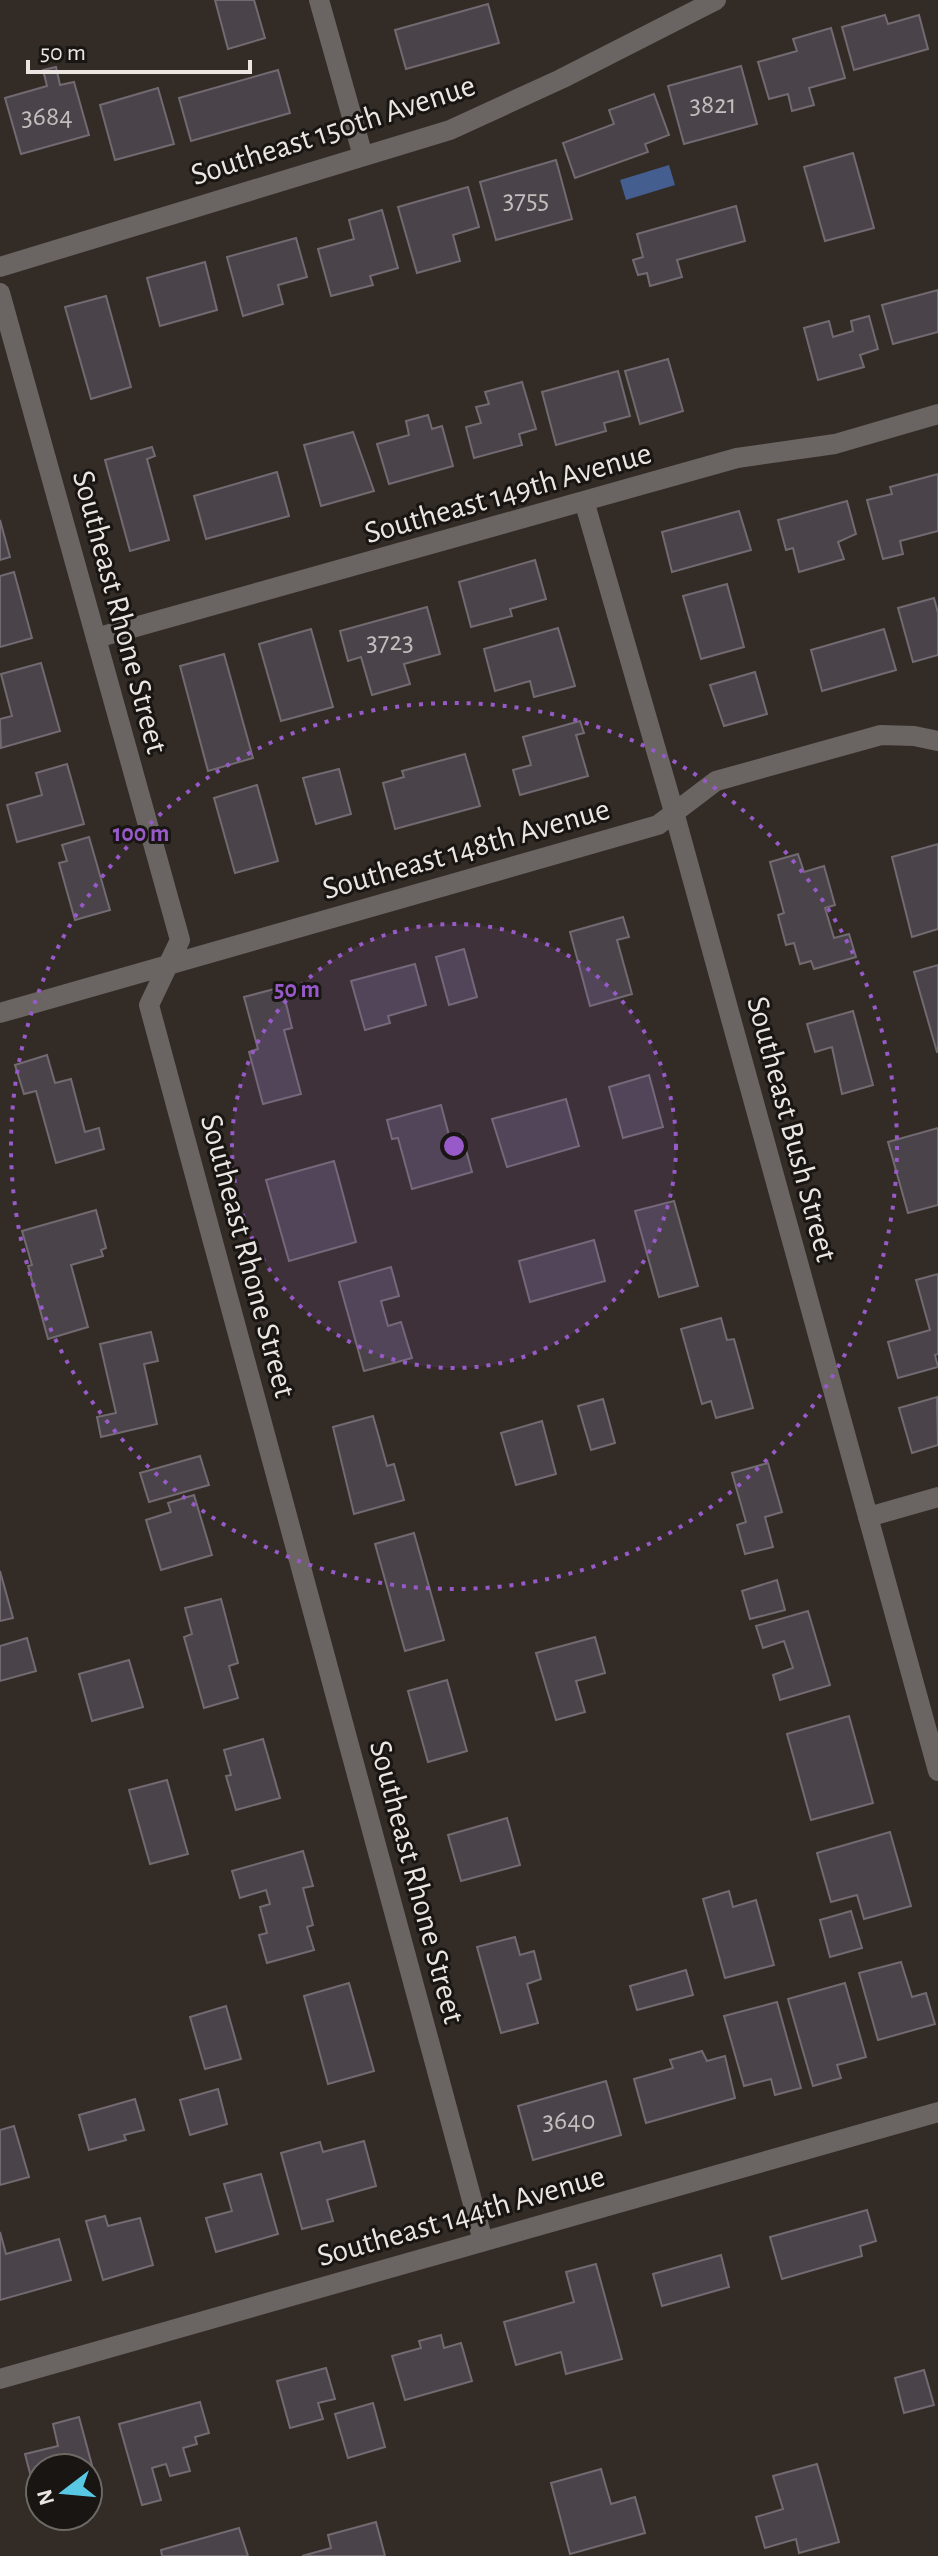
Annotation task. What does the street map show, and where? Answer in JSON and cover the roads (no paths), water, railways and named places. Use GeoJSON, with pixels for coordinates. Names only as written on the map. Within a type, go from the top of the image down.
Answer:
{"type":"FeatureCollection","features":[{"type":"Feature","properties":{"kind":"street"},"geometry":{"type":"LineString","coordinates":[[319,0],[363,156]]}},
{"type":"Feature","properties":{"kind":"street","name":"Southeast 150th Avenue"},"geometry":{"type":"LineString","coordinates":[[0,267],[450,130],[561,79],[716,0]]}},
{"type":"Feature","properties":{"kind":"street","name":"Southeast Rhone Street"},"geometry":{"type":"LineString","coordinates":[[0,293],[180,940],[149,1005],[483,2241]]}},
{"type":"Feature","properties":{"kind":"street","name":"Southeast 149th Avenue"},"geometry":{"type":"LineString","coordinates":[[96,638],[585,504],[737,458],[835,444],[938,414]]}},
{"type":"Feature","properties":{"kind":"street","name":"Southeast Bush Street"},"geometry":{"type":"LineString","coordinates":[[585,504],[674,812],[938,1771]]}},
{"type":"Feature","properties":{"kind":"street","name":"Southeast 148th Avenue"},"geometry":{"type":"LineString","coordinates":[[0,1013],[658,825],[716,781],[866,738],[898,734],[938,741]]}},
{"type":"Feature","properties":{"kind":"street"},"geometry":{"type":"LineString","coordinates":[[868,1517],[938,1497]]}},
{"type":"Feature","properties":{"kind":"street","name":"Southeast 144th Avenue"},"geometry":{"type":"LineString","coordinates":[[0,2379],[938,2112]]}},
{"type":"Feature","properties":{"kind":"water"},"geometry":{"type":"Polygon","coordinates":[[[669,165],[675,185],[626,200],[620,180],[669,165]]]}}]}
